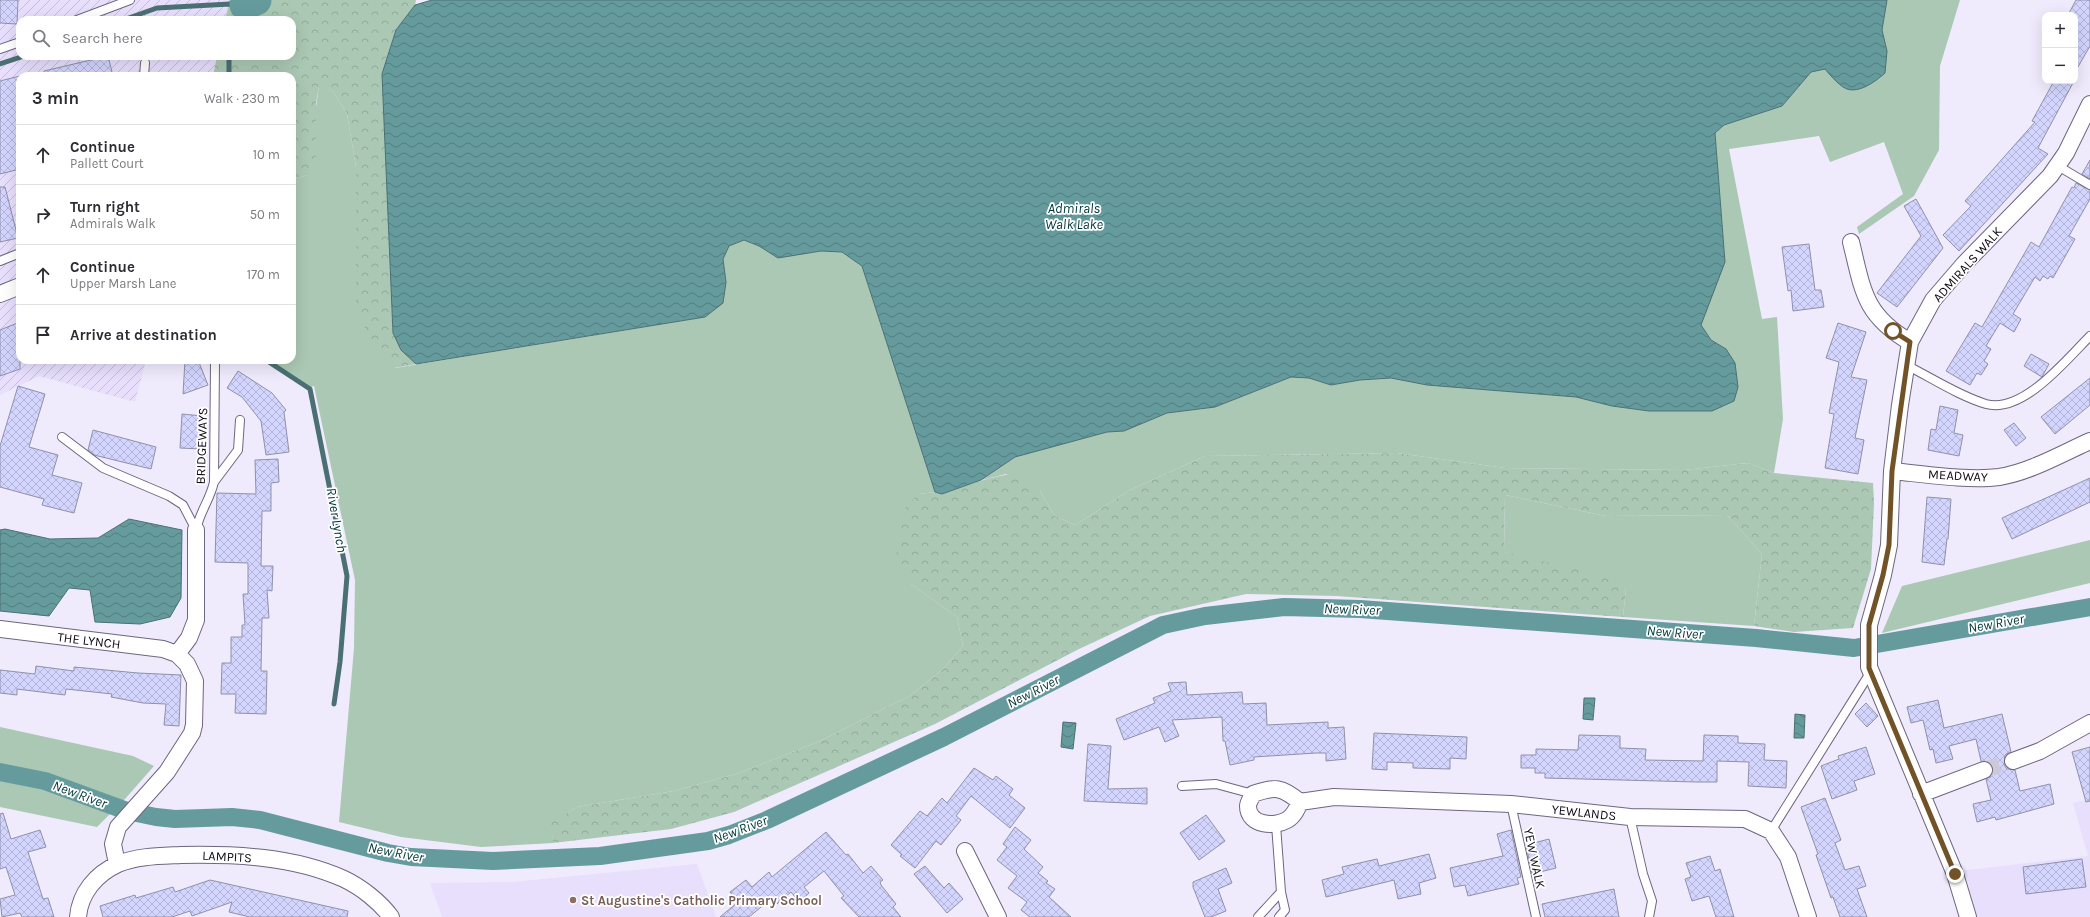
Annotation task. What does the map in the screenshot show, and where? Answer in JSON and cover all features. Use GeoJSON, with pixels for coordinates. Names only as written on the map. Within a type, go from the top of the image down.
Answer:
{"type":"FeatureCollection","features":[{"type":"Feature","properties":{"kind":"street","name":"ADMIRALS WALK"},"geometry":{"type":"LineString","coordinates":[[1870,670],[1869,625],[1883,575],[1889,545],[1892,471],[1910,342],[1926,312],[1942,288],[2042,185],[2058,166],[2073,140],[2090,104]]}},
{"type":"Feature","properties":{"kind":"street"},"geometry":{"type":"LineString","coordinates":[[1852,242],[1861,282],[1870,306],[1884,324],[1910,342]]}},
{"type":"Feature","properties":{"kind":"street"},"geometry":{"type":"LineString","coordinates":[[0,294],[16,288]]}},
{"type":"Feature","properties":{"kind":"street","name":"MEADWAY"},"geometry":{"type":"LineString","coordinates":[[1892,471],[1981,478],[1999,477],[2032,466],[2090,441]]}},
{"type":"Feature","properties":{"kind":"street"},"geometry":{"type":"LineString","coordinates":[[118,864],[113,844],[118,827],[176,760],[192,733],[194,724],[194,681],[187,664],[176,654],[188,638],[196,620],[196,530]]}},
{"type":"Feature","properties":{"kind":"street","name":"THE LYNCH"},"geometry":{"type":"LineString","coordinates":[[0,629],[163,649],[176,654]]}},
{"type":"Feature","properties":{"kind":"street"},"geometry":{"type":"LineString","coordinates":[[1870,670],[1955,874],[1968,917]]}},
{"type":"Feature","properties":{"kind":"street"},"geometry":{"type":"LineString","coordinates":[[2013,761],[2040,751],[2090,723]]}},
{"type":"Feature","properties":{"kind":"street"},"geometry":{"type":"LineString","coordinates":[[1921,794],[1984,770]]}},
{"type":"Feature","properties":{"kind":"street"},"geometry":{"type":"LineString","coordinates":[[1275,788],[1288,792],[1300,802],[1294,814],[1276,825],[1262,824],[1252,816],[1248,806],[1253,794],[1275,788]]}},
{"type":"Feature","properties":{"kind":"street","name":"YEWLANDS"},"geometry":{"type":"LineString","coordinates":[[1300,802],[1334,797],[1511,804],[1630,817],[1745,819],[1771,832],[1788,856],[1808,917]]}},
{"type":"Feature","properties":{"kind":"street"},"geometry":{"type":"LineString","coordinates":[[965,851],[998,917]]}},
{"type":"Feature","properties":{"kind":"street","name":"LAMPITS"},"geometry":{"type":"LineString","coordinates":[[78,917],[81,903],[92,883],[104,871],[118,864],[134,859],[174,855],[232,855],[276,860],[321,870],[345,880],[378,903],[391,917]]}},
{"type":"Feature","properties":{"kind":"lane"},"geometry":{"type":"LineString","coordinates":[[88,16],[130,0]]}},
{"type":"Feature","properties":{"kind":"lane"},"geometry":{"type":"LineString","coordinates":[[0,49],[16,43]]}},
{"type":"Feature","properties":{"kind":"lane"},"geometry":{"type":"LineString","coordinates":[[144,72],[145,63]]}},
{"type":"Feature","properties":{"kind":"lane"},"geometry":{"type":"LineString","coordinates":[[2058,166],[2090,185]]}},
{"type":"Feature","properties":{"kind":"lane"},"geometry":{"type":"LineString","coordinates":[[0,261],[16,255]]}},
{"type":"Feature","properties":{"kind":"lane"},"geometry":{"type":"LineString","coordinates":[[1906,365],[1973,399],[1987,404],[2000,405],[2015,402],[2029,393],[2054,372],[2090,336]]}},
{"type":"Feature","properties":{"kind":"lane","name":"BRIDGEWAYS"},"geometry":{"type":"LineString","coordinates":[[196,530],[199,515],[208,501],[214,482],[215,364]]}},
{"type":"Feature","properties":{"kind":"lane"},"geometry":{"type":"LineString","coordinates":[[214,482],[238,450],[240,420]]}},
{"type":"Feature","properties":{"kind":"lane"},"geometry":{"type":"LineString","coordinates":[[62,437],[103,468],[169,496],[183,505],[196,530]]}},
{"type":"Feature","properties":{"kind":"lane"},"geometry":{"type":"LineString","coordinates":[[1771,832],[1870,670]]}},
{"type":"Feature","properties":{"kind":"lane"},"geometry":{"type":"LineString","coordinates":[[1182,786],[1216,784],[1253,794]]}},
{"type":"Feature","properties":{"kind":"lane","name":"YEW WALK"},"geometry":{"type":"LineString","coordinates":[[1511,804],[1536,917]]}},
{"type":"Feature","properties":{"kind":"lane"},"geometry":{"type":"LineString","coordinates":[[1630,817],[1643,874],[1652,901],[1649,917]]}},
{"type":"Feature","properties":{"kind":"lane"},"geometry":{"type":"LineString","coordinates":[[1276,825],[1281,892],[1285,910],[1279,917]]}},
{"type":"Feature","properties":{"kind":"lane"},"geometry":{"type":"LineString","coordinates":[[1258,917],[1281,892]]}},
{"type":"Feature","properties":{"kind":"shaded area"},"geometry":{"type":"Polygon","coordinates":[[[0,0],[230,0],[226,16],[16,16],[16,60],[216,60],[214,72],[16,72],[16,364],[145,364],[135,402],[39,376],[0,395],[0,0]]]}},
{"type":"Feature","properties":{"kind":"shaded area"},"geometry":{"type":"Polygon","coordinates":[[[2090,799],[2090,917],[1974,917],[1959,871],[2088,856],[2073,803],[2090,799]]]}},
{"type":"Feature","properties":{"kind":"shaded area","name":"St Augustine's Catholic Primary School"},"geometry":{"type":"Polygon","coordinates":[[[697,864],[716,917],[442,917],[430,883],[512,882],[697,864]]]}},
{"type":"Feature","properties":{"kind":"green space"},"geometry":{"type":"Polygon","coordinates":[[[230,0],[416,0],[415,5],[396,30],[389,220],[393,333],[401,350],[416,364],[394,368],[377,349],[356,311],[356,167],[347,114],[333,91],[319,86],[316,103],[316,162],[307,175],[296,179],[296,72],[214,72],[216,60],[296,60],[296,16],[226,16],[230,0]]]}},
{"type":"Feature","properties":{"kind":"green space"},"geometry":{"type":"Polygon","coordinates":[[[1887,0],[1960,0],[1940,66],[1939,150],[1914,196],[1859,234],[1857,227],[1903,194],[1884,142],[1830,162],[1819,136],[1729,149],[1762,319],[1777,317],[1783,419],[1774,473],[1748,463],[1684,470],[1505,468],[1397,453],[1205,456],[1130,490],[1075,525],[1055,516],[1040,491],[1006,474],[982,480],[1015,457],[1107,432],[1124,431],[1167,413],[1215,407],[1291,377],[1309,378],[1331,385],[1360,380],[1391,378],[1427,385],[1576,397],[1612,406],[1649,411],[1712,411],[1726,349],[1711,340],[1700,325],[1725,261],[1715,133],[1724,125],[1782,106],[1811,72],[1887,51],[1882,30],[1887,0]]]}},
{"type":"Feature","properties":{"kind":"green space"},"geometry":{"type":"Polygon","coordinates":[[[319,85],[333,91],[347,114],[356,167],[356,213],[395,368],[705,317],[726,282],[723,259],[729,246],[744,240],[759,246],[778,258],[821,251],[842,252],[862,266],[935,492],[919,494],[911,584],[957,617],[963,646],[943,669],[911,695],[820,741],[739,773],[674,791],[577,807],[552,823],[553,843],[481,847],[401,837],[339,822],[354,648],[355,580],[314,386],[307,389],[267,364],[296,364],[296,179],[307,175],[319,85]]]}},
{"type":"Feature","properties":{"kind":"green space"},"geometry":{"type":"Polygon","coordinates":[[[1397,453],[1505,468],[1684,470],[1748,463],[1774,473],[1873,483],[1874,503],[1871,569],[1853,628],[1794,632],[1754,626],[1762,554],[1727,515],[1606,516],[1505,495],[1504,552],[1605,576],[1626,588],[1623,617],[1337,596],[1246,594],[1150,616],[1079,649],[935,724],[734,812],[671,829],[553,843],[551,823],[577,807],[674,791],[739,773],[820,741],[911,695],[943,669],[963,646],[957,617],[911,584],[896,551],[906,506],[919,494],[935,492],[942,494],[991,478],[1021,473],[1040,491],[1055,516],[1075,525],[1130,490],[1205,456],[1397,453]]]}},
{"type":"Feature","properties":{"kind":"green space"},"geometry":{"type":"Polygon","coordinates":[[[1505,495],[1606,516],[1727,515],[1762,554],[1754,626],[1623,617],[1626,588],[1504,552],[1505,495]]]}},
{"type":"Feature","properties":{"kind":"green space"},"geometry":{"type":"Polygon","coordinates":[[[2090,540],[2090,583],[1882,633],[1902,586],[2090,540]]]}},
{"type":"Feature","properties":{"kind":"green space"},"geometry":{"type":"Polygon","coordinates":[[[0,727],[133,756],[154,766],[125,799],[97,827],[0,807],[0,727]]]}},
{"type":"Feature","properties":{"kind":"water","name":"Admirals Walk Lake"},"geometry":{"type":"Polygon","coordinates":[[[432,0],[1887,0],[1882,30],[1887,51],[1885,73],[1865,87],[1854,90],[1843,87],[1825,69],[1811,72],[1782,106],[1724,125],[1715,133],[1725,262],[1701,325],[1711,340],[1726,349],[1735,363],[1738,387],[1734,401],[1712,411],[1649,411],[1612,406],[1576,397],[1427,385],[1391,378],[1360,380],[1331,385],[1309,378],[1291,377],[1215,407],[1167,413],[1124,431],[1107,432],[1015,457],[981,480],[942,494],[935,492],[862,266],[842,252],[821,251],[778,258],[759,246],[744,240],[729,246],[723,259],[726,282],[723,303],[705,317],[416,364],[401,350],[393,333],[382,74],[396,30],[415,5],[432,0]]]}},
{"type":"Feature","properties":{"kind":"water"},"geometry":{"type":"Polygon","coordinates":[[[129,519],[182,530],[181,598],[170,617],[140,624],[95,622],[90,590],[69,588],[49,616],[0,611],[0,530],[5,529],[50,539],[98,538],[129,519]]]}},
{"type":"Feature","properties":{"kind":"water"},"geometry":{"type":"Polygon","coordinates":[[[1584,698],[1595,698],[1593,720],[1583,719],[1584,698]]]}},
{"type":"Feature","properties":{"kind":"water"},"geometry":{"type":"Polygon","coordinates":[[[1795,714],[1805,715],[1804,738],[1794,738],[1795,714]]]}},
{"type":"Feature","properties":{"kind":"water"},"geometry":{"type":"Polygon","coordinates":[[[1063,722],[1076,723],[1073,749],[1061,747],[1063,722]]]}},
{"type":"Feature","properties":{"kind":"building"},"geometry":{"type":"Polygon","coordinates":[[[0,0],[18,0],[16,24],[0,23],[0,0]]]}},
{"type":"Feature","properties":{"kind":"building"},"geometry":{"type":"Polygon","coordinates":[[[2076,0],[2090,0],[2090,46],[2078,67],[2078,12],[2070,12],[2076,0]]]}},
{"type":"Feature","properties":{"kind":"building"},"geometry":{"type":"Polygon","coordinates":[[[91,60],[109,60],[112,72],[44,72],[91,60]]]}},
{"type":"Feature","properties":{"kind":"building"},"geometry":{"type":"Polygon","coordinates":[[[16,77],[16,170],[0,174],[0,81],[16,77]]]}},
{"type":"Feature","properties":{"kind":"building"},"geometry":{"type":"Polygon","coordinates":[[[2052,84],[2072,84],[2038,148],[2048,154],[1959,251],[1943,235],[1971,206],[1965,201],[2035,122],[2032,121],[2052,84]]]}},
{"type":"Feature","properties":{"kind":"building"},"geometry":{"type":"Polygon","coordinates":[[[2090,160],[2090,179],[2082,174],[2090,160]]]}},
{"type":"Feature","properties":{"kind":"building"},"geometry":{"type":"Polygon","coordinates":[[[2076,183],[2090,190],[2090,199],[2069,236],[2075,239],[2053,278],[2050,276],[2048,279],[2043,276],[2040,281],[2035,277],[2013,314],[2021,319],[2014,332],[2000,323],[1986,346],[1991,349],[1984,361],[1988,364],[1981,375],[1977,373],[1970,385],[1946,371],[1975,323],[1982,327],[2031,242],[2039,247],[2072,187],[2074,188],[2076,183]]]}},
{"type":"Feature","properties":{"kind":"building"},"geometry":{"type":"Polygon","coordinates":[[[0,187],[5,187],[16,230],[16,238],[0,242],[0,187]]]}},
{"type":"Feature","properties":{"kind":"building"},"geometry":{"type":"Polygon","coordinates":[[[1916,199],[1943,248],[1897,307],[1877,293],[1921,236],[1904,206],[1916,199]]]}},
{"type":"Feature","properties":{"kind":"building"},"geometry":{"type":"Polygon","coordinates":[[[1809,244],[1815,290],[1821,290],[1824,307],[1793,311],[1791,290],[1788,291],[1782,247],[1809,244]]]}},
{"type":"Feature","properties":{"kind":"building"},"geometry":{"type":"Polygon","coordinates":[[[1838,323],[1866,332],[1851,377],[1867,380],[1855,438],[1864,440],[1858,474],[1825,468],[1834,414],[1829,413],[1839,362],[1826,358],[1838,323]]]}},
{"type":"Feature","properties":{"kind":"building"},"geometry":{"type":"Polygon","coordinates":[[[16,324],[16,364],[20,364],[20,369],[0,376],[0,330],[16,324]]]}},
{"type":"Feature","properties":{"kind":"building"},"geometry":{"type":"Polygon","coordinates":[[[2031,354],[2049,364],[2042,377],[2024,366],[2031,354]]]}},
{"type":"Feature","properties":{"kind":"building"},"geometry":{"type":"Polygon","coordinates":[[[185,364],[200,364],[208,385],[183,394],[185,364]]]}},
{"type":"Feature","properties":{"kind":"building"},"geometry":{"type":"Polygon","coordinates":[[[238,371],[272,393],[286,410],[284,412],[289,452],[266,455],[261,421],[242,397],[227,388],[238,371]]]}},
{"type":"Feature","properties":{"kind":"building"},"geometry":{"type":"Polygon","coordinates":[[[2090,378],[2090,405],[2055,434],[2041,417],[2090,378]]]}},
{"type":"Feature","properties":{"kind":"building"},"geometry":{"type":"Polygon","coordinates":[[[18,386],[45,394],[29,447],[58,455],[52,475],[82,483],[74,513],[42,505],[44,499],[0,487],[0,446],[18,386]]]}},
{"type":"Feature","properties":{"kind":"building"},"geometry":{"type":"Polygon","coordinates":[[[1940,406],[1958,410],[1954,433],[1963,435],[1959,456],[1928,450],[1931,429],[1936,430],[1940,406]]]}},
{"type":"Feature","properties":{"kind":"building"},"geometry":{"type":"Polygon","coordinates":[[[182,414],[203,416],[201,449],[180,448],[182,414]]]}},
{"type":"Feature","properties":{"kind":"building"},"geometry":{"type":"Polygon","coordinates":[[[2014,423],[2026,438],[2016,446],[2004,430],[2014,423]]]}},
{"type":"Feature","properties":{"kind":"building"},"geometry":{"type":"Polygon","coordinates":[[[93,430],[156,447],[151,469],[94,455],[88,450],[93,430]]]}},
{"type":"Feature","properties":{"kind":"building"},"geometry":{"type":"Polygon","coordinates":[[[278,459],[279,482],[271,483],[271,511],[262,511],[261,566],[273,566],[272,591],[267,590],[269,618],[262,618],[261,671],[267,671],[266,714],[235,713],[236,694],[221,694],[222,663],[231,663],[231,637],[242,637],[242,625],[245,625],[243,594],[248,594],[248,563],[215,562],[217,493],[256,494],[255,460],[278,459]]]}},
{"type":"Feature","properties":{"kind":"building"},"geometry":{"type":"Polygon","coordinates":[[[2090,478],[2090,502],[2012,539],[2002,518],[2090,478]]]}},
{"type":"Feature","properties":{"kind":"building"},"geometry":{"type":"Polygon","coordinates":[[[1927,497],[1951,499],[1948,539],[1944,565],[1922,562],[1927,497]]]}},
{"type":"Feature","properties":{"kind":"building"},"geometry":{"type":"Polygon","coordinates":[[[36,666],[74,671],[74,667],[138,673],[181,675],[179,726],[164,725],[166,704],[143,703],[111,697],[112,694],[66,689],[65,695],[17,689],[17,695],[0,693],[0,670],[35,674],[36,666]]]}},
{"type":"Feature","properties":{"kind":"building"},"geometry":{"type":"Polygon","coordinates":[[[1186,682],[1187,695],[1242,692],[1243,704],[1266,703],[1267,725],[1328,722],[1328,728],[1344,727],[1346,759],[1326,761],[1326,753],[1316,753],[1254,757],[1254,760],[1230,765],[1225,741],[1223,741],[1222,717],[1172,720],[1179,736],[1165,742],[1159,727],[1124,740],[1116,719],[1155,703],[1153,698],[1171,691],[1168,683],[1186,682]]]}},
{"type":"Feature","properties":{"kind":"building"},"geometry":{"type":"Polygon","coordinates":[[[1938,700],[1944,728],[2002,714],[2011,752],[2005,755],[2004,765],[2007,769],[2015,770],[2020,791],[2050,784],[2054,804],[1996,820],[1995,817],[1977,822],[1973,804],[1991,800],[1986,779],[1991,776],[1993,771],[1990,763],[1981,761],[1976,739],[1949,746],[1953,759],[1936,763],[1933,749],[1930,750],[1923,720],[1911,723],[1907,707],[1938,700]]]}},
{"type":"Feature","properties":{"kind":"building"},"geometry":{"type":"Polygon","coordinates":[[[1866,703],[1878,716],[1867,727],[1855,714],[1866,703]]]}},
{"type":"Feature","properties":{"kind":"building"},"geometry":{"type":"Polygon","coordinates":[[[1374,733],[1467,737],[1466,759],[1450,758],[1450,769],[1413,768],[1413,763],[1387,762],[1387,770],[1372,769],[1374,733]]]}},
{"type":"Feature","properties":{"kind":"building"},"geometry":{"type":"Polygon","coordinates":[[[1579,735],[1620,736],[1620,748],[1646,749],[1645,760],[1703,761],[1704,735],[1738,736],[1738,743],[1765,744],[1764,760],[1787,761],[1786,788],[1748,786],[1749,762],[1717,761],[1717,782],[1545,778],[1545,773],[1535,773],[1535,768],[1521,768],[1521,755],[1536,755],[1536,749],[1578,750],[1579,735]]]}},
{"type":"Feature","properties":{"kind":"building"},"geometry":{"type":"Polygon","coordinates":[[[1088,744],[1111,746],[1108,789],[1147,788],[1147,804],[1084,801],[1088,744]]]}},
{"type":"Feature","properties":{"kind":"building"},"geometry":{"type":"Polygon","coordinates":[[[1866,747],[1875,774],[1854,781],[1857,790],[1832,799],[1821,766],[1839,759],[1838,756],[1866,747]]]}},
{"type":"Feature","properties":{"kind":"building"},"geometry":{"type":"Polygon","coordinates":[[[2090,747],[2090,801],[2086,802],[2072,752],[2090,747]]]}},
{"type":"Feature","properties":{"kind":"building"},"geometry":{"type":"Polygon","coordinates":[[[974,768],[993,780],[996,776],[1013,789],[1009,795],[1025,808],[1010,828],[971,796],[956,816],[961,820],[941,845],[936,841],[915,868],[900,856],[902,855],[891,845],[920,811],[927,816],[942,798],[947,803],[974,768]]]}},
{"type":"Feature","properties":{"kind":"building"},"geometry":{"type":"Polygon","coordinates":[[[1825,798],[1841,840],[1835,843],[1845,870],[1859,866],[1866,886],[1857,889],[1867,917],[1840,917],[1833,897],[1831,898],[1816,855],[1818,854],[1801,807],[1825,798]]]}},
{"type":"Feature","properties":{"kind":"building"},"geometry":{"type":"Polygon","coordinates":[[[3,813],[11,839],[40,830],[46,847],[28,852],[43,899],[48,898],[54,917],[22,917],[20,913],[2,917],[0,899],[15,895],[6,867],[0,869],[0,814],[3,813]]]}},
{"type":"Feature","properties":{"kind":"building"},"geometry":{"type":"Polygon","coordinates":[[[1206,815],[1225,841],[1199,860],[1180,833],[1206,815]]]}},
{"type":"Feature","properties":{"kind":"building"},"geometry":{"type":"Polygon","coordinates":[[[1015,827],[1031,840],[1024,849],[1043,867],[1038,873],[1048,881],[1046,883],[1055,889],[1049,897],[1071,917],[1030,917],[1021,910],[1027,902],[1008,888],[1017,876],[997,860],[1007,847],[1003,844],[1015,827]]]}},
{"type":"Feature","properties":{"kind":"building"},"geometry":{"type":"Polygon","coordinates":[[[1511,830],[1521,877],[1517,878],[1519,884],[1468,896],[1465,885],[1454,887],[1450,868],[1503,856],[1497,834],[1511,830]]]}},
{"type":"Feature","properties":{"kind":"building"},"geometry":{"type":"Polygon","coordinates":[[[826,832],[846,855],[848,854],[863,873],[871,866],[883,880],[880,882],[881,885],[896,904],[893,907],[901,917],[859,917],[841,898],[844,896],[824,871],[804,887],[809,893],[799,902],[791,892],[777,904],[772,898],[749,917],[720,917],[738,902],[730,892],[746,880],[752,887],[769,872],[772,877],[826,832]]]}},
{"type":"Feature","properties":{"kind":"building"},"geometry":{"type":"Polygon","coordinates":[[[1549,839],[1556,868],[1532,874],[1526,845],[1549,839]]]}},
{"type":"Feature","properties":{"kind":"building"},"geometry":{"type":"Polygon","coordinates":[[[1429,854],[1436,878],[1419,883],[1421,894],[1398,899],[1394,880],[1326,897],[1322,880],[1344,874],[1342,867],[1377,859],[1379,866],[1429,854]]]}},
{"type":"Feature","properties":{"kind":"building"},"geometry":{"type":"Polygon","coordinates":[[[1710,856],[1715,871],[1720,869],[1734,917],[1716,917],[1709,896],[1692,901],[1685,879],[1691,877],[1686,863],[1710,856]]]}},
{"type":"Feature","properties":{"kind":"building"},"geometry":{"type":"Polygon","coordinates":[[[2082,859],[2086,887],[2026,894],[2023,867],[2082,859]]]}},
{"type":"Feature","properties":{"kind":"building"},"geometry":{"type":"Polygon","coordinates":[[[925,866],[944,888],[949,883],[963,899],[947,913],[914,874],[925,866]]]}},
{"type":"Feature","properties":{"kind":"building"},"geometry":{"type":"Polygon","coordinates":[[[1226,868],[1232,883],[1218,889],[1226,911],[1211,917],[1205,917],[1193,887],[1193,882],[1226,868]]]}},
{"type":"Feature","properties":{"kind":"building"},"geometry":{"type":"Polygon","coordinates":[[[210,880],[348,911],[347,917],[250,917],[229,912],[232,902],[192,916],[190,911],[172,917],[103,917],[100,906],[135,895],[136,898],[173,887],[175,892],[210,880]]]}},
{"type":"Feature","properties":{"kind":"building"},"geometry":{"type":"Polygon","coordinates":[[[1614,889],[1619,917],[1545,917],[1542,904],[1614,889]]]}},
{"type":"Feature","properties":{"kind":"waterway","name":"River Lynch"},"geometry":{"type":"LineString","coordinates":[[245,5],[256,0]]}},
{"type":"Feature","properties":{"kind":"waterway"},"geometry":{"type":"LineString","coordinates":[[134,16],[157,8],[230,4],[245,5],[241,16]]}},
{"type":"Feature","properties":{"kind":"waterway"},"geometry":{"type":"LineString","coordinates":[[0,64],[16,59]]}},
{"type":"Feature","properties":{"kind":"waterway","name":"River Lynch"},"geometry":{"type":"LineString","coordinates":[[229,60],[229,72]]}},
{"type":"Feature","properties":{"kind":"waterway","name":"River Lynch"},"geometry":{"type":"LineString","coordinates":[[272,364],[310,389],[347,576],[340,662],[334,704]]}},
{"type":"Feature","properties":{"kind":"waterway","name":"New River"},"geometry":{"type":"LineString","coordinates":[[0,772],[45,781],[127,811],[156,817],[175,819],[232,817],[260,820],[388,853],[411,857],[493,861],[600,856],[708,841],[729,835],[767,820],[944,737],[1163,625],[1205,616],[1284,607],[1360,609],[1756,638],[1854,648],[2090,607]]}},
{"type":"Feature","properties":{"kind":"tunnel"},"geometry":{"type":"LineString","coordinates":[[1984,770],[2013,761]]}},
{"type":"Feature","properties":{"kind":"place","name":"St Augustine's Catholic Primary School"},"geometry":{"type":"Point","coordinates":[573,900]}},
{"type":"Feature","properties":{"kind":"route"},"geometry":{"type":"LineString","coordinates":[[1893,331],[1910,342],[1895,437],[1892,471],[1891,521],[1887,560],[1873,606],[1869,625],[1869,668],[1955,874]]}}]}
